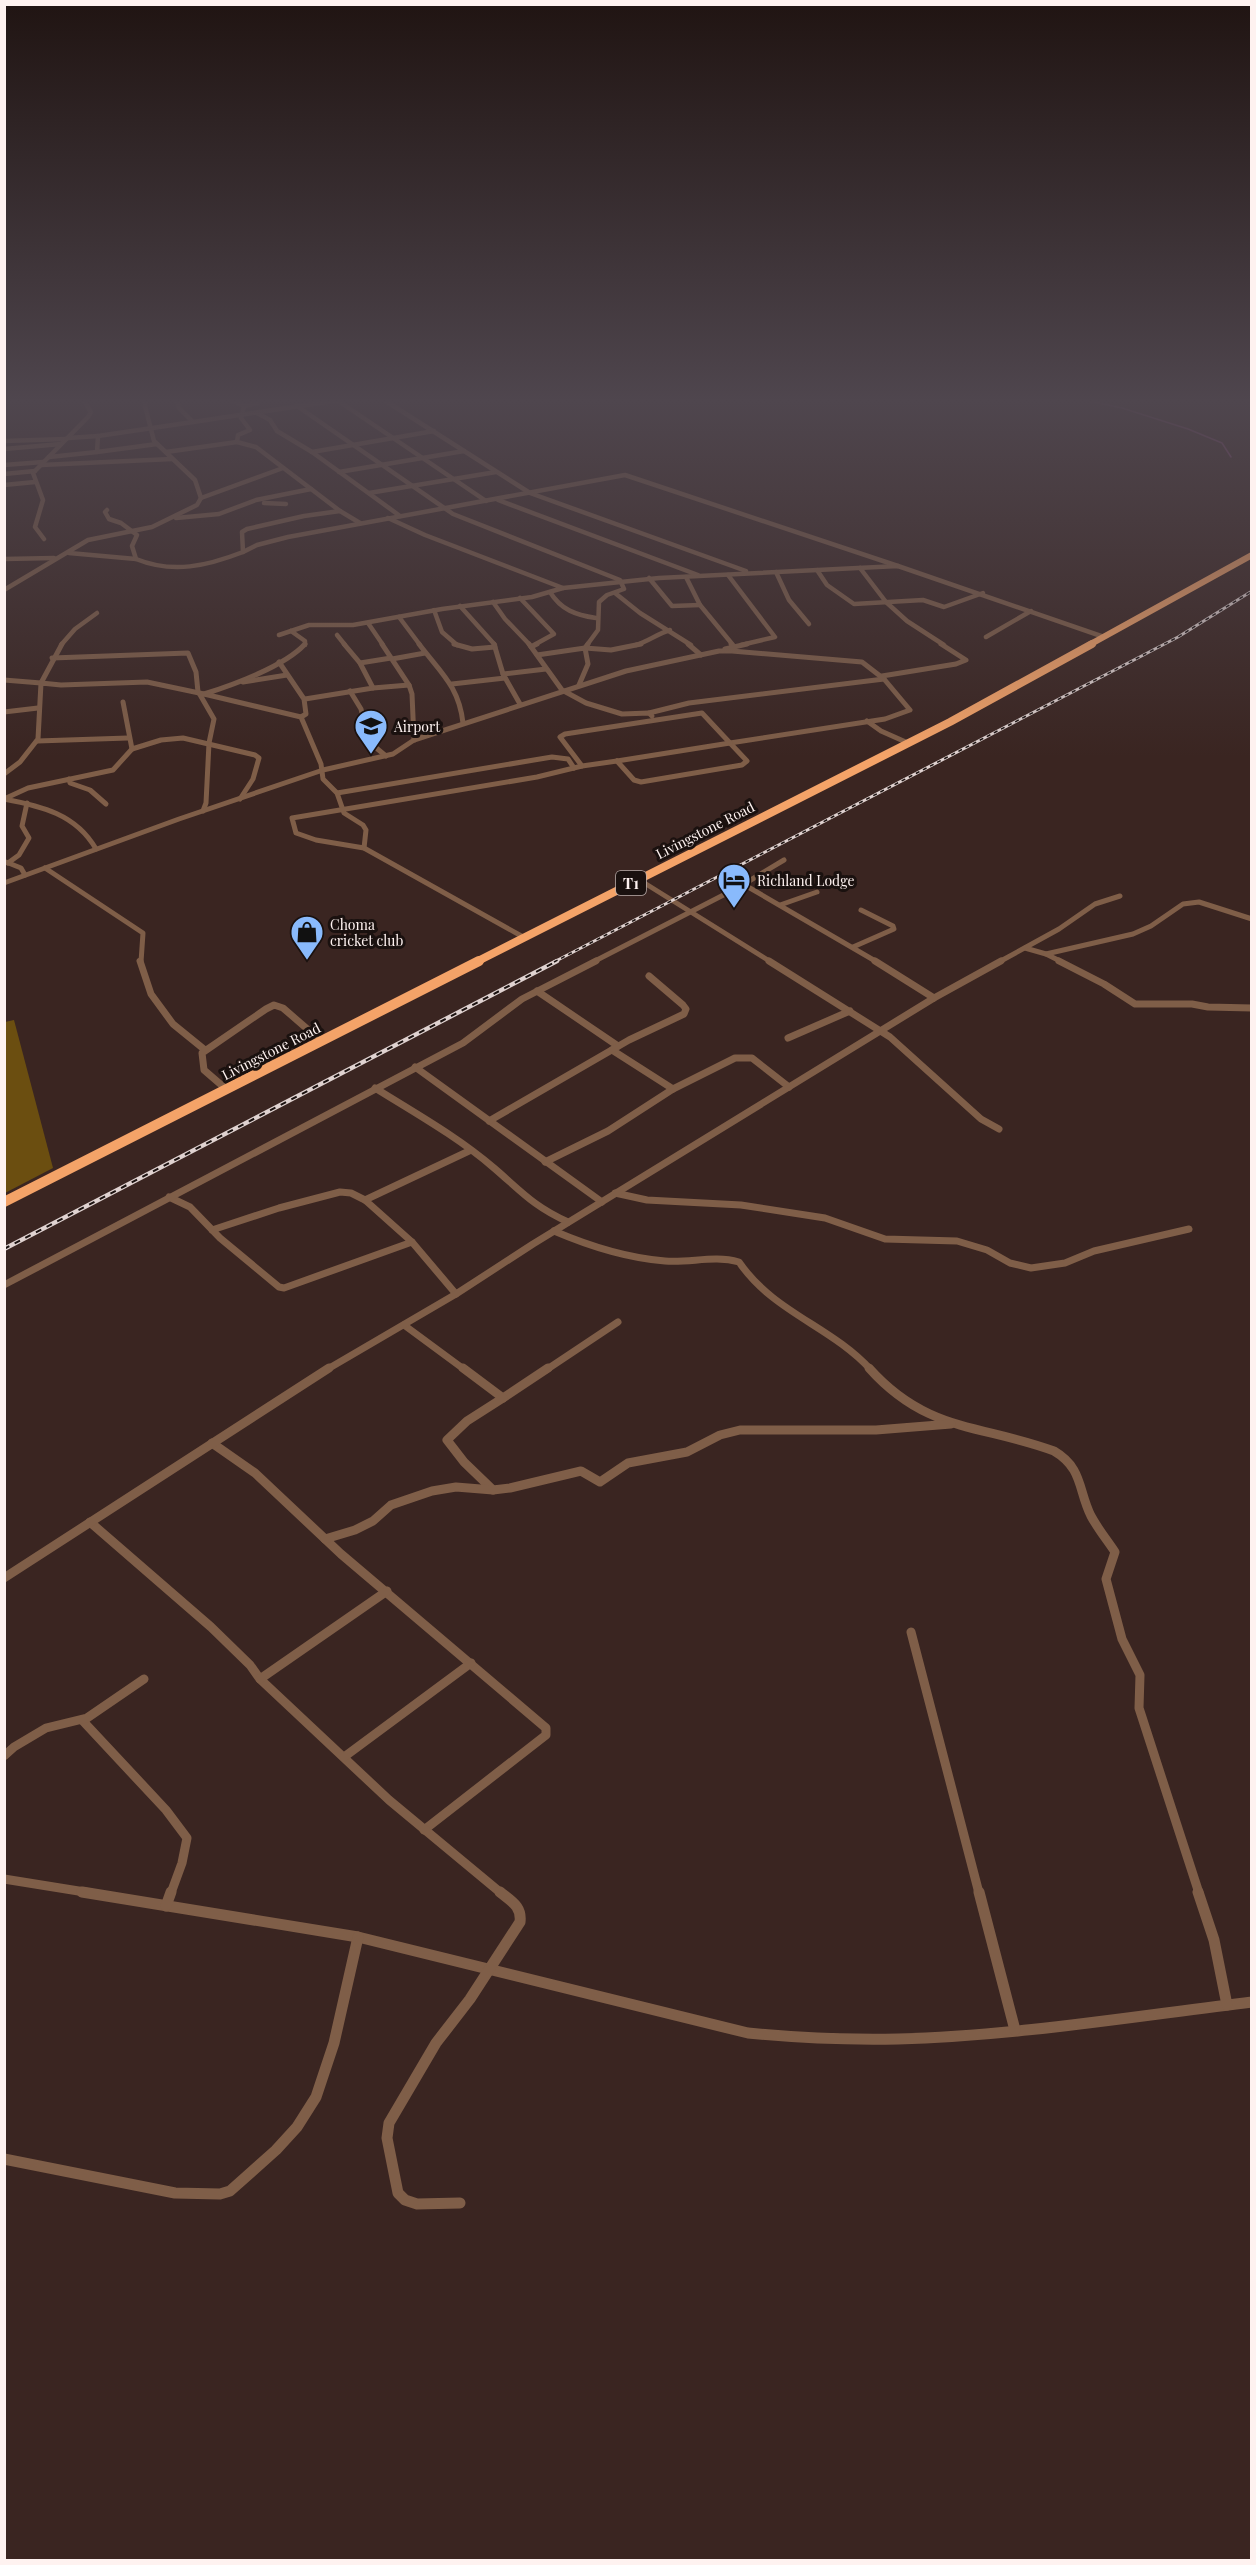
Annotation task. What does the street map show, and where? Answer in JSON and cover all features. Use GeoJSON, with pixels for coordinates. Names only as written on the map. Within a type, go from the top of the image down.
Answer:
{"type":"FeatureCollection","features":[{"type":"Feature","properties":{"kind":"highway","name":"Livingstone Road"},"geometry":{"type":"LineString","coordinates":[[4,1202],[908,743],[1251,555]]}},
{"type":"Feature","properties":{"kind":"street"},"geometry":{"type":"LineString","coordinates":[[36,518],[35,527],[44,539]]}},
{"type":"Feature","properties":{"kind":"street"},"geometry":{"type":"LineString","coordinates":[[108,518],[121,522],[137,535],[132,546],[135,559]]}},
{"type":"Feature","properties":{"kind":"street"},"geometry":{"type":"LineString","coordinates":[[4,590],[88,540],[134,532],[171,519],[183,518]]}},
{"type":"Feature","properties":{"kind":"street"},"geometry":{"type":"LineString","coordinates":[[243,552],[241,537],[244,530],[297,518]]}},
{"type":"Feature","properties":{"kind":"street"},"geometry":{"type":"LineString","coordinates":[[351,518],[360,523]]}},
{"type":"Feature","properties":{"kind":"street"},"geometry":{"type":"LineString","coordinates":[[61,554],[77,553],[135,559],[151,567],[178,569],[206,565],[265,543],[321,531],[359,526],[360,523],[388,518],[425,535],[563,588]]}},
{"type":"Feature","properties":{"kind":"street"},"geometry":{"type":"LineString","coordinates":[[466,518],[620,580],[625,588],[604,595],[600,600],[596,618],[598,630],[585,648],[588,664],[579,685]]}},
{"type":"Feature","properties":{"kind":"street"},"geometry":{"type":"LineString","coordinates":[[545,518],[670,563],[699,576]]}},
{"type":"Feature","properties":{"kind":"street"},"geometry":{"type":"LineString","coordinates":[[599,518],[753,573]]}},
{"type":"Feature","properties":{"kind":"street"},"geometry":{"type":"LineString","coordinates":[[753,518],[982,593],[1104,637]]}},
{"type":"Feature","properties":{"kind":"street"},"geometry":{"type":"LineString","coordinates":[[4,558],[55,558]]}},
{"type":"Feature","properties":{"kind":"street"},"geometry":{"type":"LineString","coordinates":[[279,635],[317,624],[350,626],[620,580],[898,566]]}},
{"type":"Feature","properties":{"kind":"street"},"geometry":{"type":"LineString","coordinates":[[493,602],[562,690],[586,703],[622,714],[649,713],[671,707],[883,677],[956,664],[966,660],[907,621],[886,602],[860,567]]}},
{"type":"Feature","properties":{"kind":"street"},"geometry":{"type":"LineString","coordinates":[[817,570],[827,585],[851,604],[923,600],[944,606],[982,593]]}},
{"type":"Feature","properties":{"kind":"street"},"geometry":{"type":"LineString","coordinates":[[776,572],[789,600],[809,624]]}},
{"type":"Feature","properties":{"kind":"street"},"geometry":{"type":"LineString","coordinates":[[4,883],[323,770],[386,756],[397,752],[414,740],[562,690],[626,671],[775,637],[728,574]]}},
{"type":"Feature","properties":{"kind":"street"},"geometry":{"type":"LineString","coordinates":[[686,577],[700,605],[734,646]]}},
{"type":"Feature","properties":{"kind":"street"},"geometry":{"type":"LineString","coordinates":[[648,578],[672,606],[700,605]]}},
{"type":"Feature","properties":{"kind":"street"},"geometry":{"type":"LineString","coordinates":[[549,592],[556,603],[568,612],[596,618]]}},
{"type":"Feature","properties":{"kind":"street"},"geometry":{"type":"LineString","coordinates":[[615,593],[647,617],[670,630],[701,655]]}},
{"type":"Feature","properties":{"kind":"street"},"geometry":{"type":"LineString","coordinates":[[520,598],[554,634],[531,648]]}},
{"type":"Feature","properties":{"kind":"street"},"geometry":{"type":"LineString","coordinates":[[460,606],[495,647],[504,676],[520,704]]}},
{"type":"Feature","properties":{"kind":"street"},"geometry":{"type":"LineString","coordinates":[[434,610],[440,627],[453,645],[471,650],[495,647]]}},
{"type":"Feature","properties":{"kind":"street"},"geometry":{"type":"LineString","coordinates":[[986,637],[1031,610]]}},
{"type":"Feature","properties":{"kind":"street"},"geometry":{"type":"LineString","coordinates":[[4,774],[20,762],[37,741],[40,726],[38,708],[41,683],[52,658],[68,634],[97,612]]}},
{"type":"Feature","properties":{"kind":"street"},"geometry":{"type":"LineString","coordinates":[[399,617],[425,653],[452,684],[459,697],[463,723]]}},
{"type":"Feature","properties":{"kind":"street"},"geometry":{"type":"LineString","coordinates":[[368,623],[409,685],[412,694],[414,740]]}},
{"type":"Feature","properties":{"kind":"street"},"geometry":{"type":"LineString","coordinates":[[537,656],[585,648],[611,650],[634,646],[670,630]]}},
{"type":"Feature","properties":{"kind":"street"},"geometry":{"type":"LineString","coordinates":[[242,682],[246,677],[279,662],[305,644],[301,637],[291,631]]}},
{"type":"Feature","properties":{"kind":"street"},"geometry":{"type":"LineString","coordinates":[[338,635],[360,663],[373,688]]}},
{"type":"Feature","properties":{"kind":"street"},"geometry":{"type":"LineString","coordinates":[[525,938],[364,848],[316,840],[296,833],[292,818],[560,773],[582,766],[728,742],[748,741],[909,712],[883,677],[862,662],[719,651]]}},
{"type":"Feature","properties":{"kind":"street"},"geometry":{"type":"LineString","coordinates":[[52,658],[188,652],[196,672],[200,693],[214,719],[209,743],[206,803],[203,811]]}},
{"type":"Feature","properties":{"kind":"street"},"geometry":{"type":"LineString","coordinates":[[360,663],[425,653]]}},
{"type":"Feature","properties":{"kind":"street"},"geometry":{"type":"LineString","coordinates":[[4,680],[61,685],[147,682],[301,717],[306,714],[305,699],[279,662]]}},
{"type":"Feature","properties":{"kind":"street"},"geometry":{"type":"LineString","coordinates":[[452,684],[546,669]]}},
{"type":"Feature","properties":{"kind":"street"},"geometry":{"type":"LineString","coordinates":[[200,693],[242,682],[287,675]]}},
{"type":"Feature","properties":{"kind":"street"},"geometry":{"type":"LineString","coordinates":[[305,699],[350,691],[409,685]]}},
{"type":"Feature","properties":{"kind":"street"},"geometry":{"type":"LineString","coordinates":[[350,691],[359,700],[367,722],[369,742],[386,756]]}},
{"type":"Feature","properties":{"kind":"street"},"geometry":{"type":"LineString","coordinates":[[123,702],[128,738],[132,749]]}},
{"type":"Feature","properties":{"kind":"street"},"geometry":{"type":"LineString","coordinates":[[4,712],[38,708]]}},
{"type":"Feature","properties":{"kind":"street"},"geometry":{"type":"LineString","coordinates":[[649,713],[657,719]]}},
{"type":"Feature","properties":{"kind":"street"},"geometry":{"type":"LineString","coordinates":[[582,766],[560,738],[562,735],[702,713],[746,760],[746,764],[641,782],[633,780],[617,761]]}},
{"type":"Feature","properties":{"kind":"street"},"geometry":{"type":"LineString","coordinates":[[301,717],[323,770],[323,779],[337,793],[342,811],[363,825],[366,830],[364,848]]}},
{"type":"Feature","properties":{"kind":"street"},"geometry":{"type":"LineString","coordinates":[[867,721],[881,731],[908,743]]}},
{"type":"Feature","properties":{"kind":"street"},"geometry":{"type":"LineString","coordinates":[[37,741],[128,738]]}},
{"type":"Feature","properties":{"kind":"street"},"geometry":{"type":"LineString","coordinates":[[4,799],[28,788],[113,770],[132,749],[170,738],[209,743],[259,758],[253,779],[245,788],[240,799]]}},
{"type":"Feature","properties":{"kind":"street"},"geometry":{"type":"LineString","coordinates":[[337,793],[552,757],[565,757],[574,768]]}},
{"type":"Feature","properties":{"kind":"street"},"geometry":{"type":"LineString","coordinates":[[69,779],[70,783],[90,790],[106,804]]}},
{"type":"Feature","properties":{"kind":"street"},"geometry":{"type":"LineString","coordinates":[[4,799],[44,807],[82,828],[96,849]]}},
{"type":"Feature","properties":{"kind":"street"},"geometry":{"type":"LineString","coordinates":[[6,863],[19,855],[29,838],[22,826],[27,803]]}},
{"type":"Feature","properties":{"kind":"street"},"geometry":{"type":"LineString","coordinates":[[4,1285],[462,1043],[490,1025],[522,999],[743,884],[784,860]]}},
{"type":"Feature","properties":{"kind":"street"},"geometry":{"type":"LineString","coordinates":[[6,863],[21,868],[25,875]]}},
{"type":"Feature","properties":{"kind":"street"},"geometry":{"type":"LineString","coordinates":[[45,868],[143,933],[140,960],[151,994],[173,1024],[206,1050]]}},
{"type":"Feature","properties":{"kind":"street"},"geometry":{"type":"LineString","coordinates":[[638,879],[881,1031],[981,1119],[999,1129]]}},
{"type":"Feature","properties":{"kind":"street"},"geometry":{"type":"LineString","coordinates":[[743,884],[853,947],[934,998]]}},
{"type":"Feature","properties":{"kind":"street"},"geometry":{"type":"LineString","coordinates":[[780,905],[817,892]]}},
{"type":"Feature","properties":{"kind":"street"},"geometry":{"type":"LineString","coordinates":[[4,1578],[337,1363],[456,1294],[568,1222],[934,998],[1059,929],[1095,904],[1120,896]]}},
{"type":"Feature","properties":{"kind":"street"},"geometry":{"type":"LineString","coordinates":[[1046,954],[1134,934],[1152,926],[1184,904],[1199,902],[1251,919]]}},
{"type":"Feature","properties":{"kind":"street"},"geometry":{"type":"LineString","coordinates":[[853,947],[894,929],[882,919],[861,910]]}},
{"type":"Feature","properties":{"kind":"street"},"geometry":{"type":"LineString","coordinates":[[1025,948],[1046,954],[1104,984],[1136,1004],[1192,1004],[1208,1007],[1251,1008]]}},
{"type":"Feature","properties":{"kind":"street"},"geometry":{"type":"LineString","coordinates":[[489,1121],[615,1048],[686,1011],[683,1005],[649,976]]}},
{"type":"Feature","properties":{"kind":"street"},"geometry":{"type":"LineString","coordinates":[[537,991],[672,1089]]}},
{"type":"Feature","properties":{"kind":"street"},"geometry":{"type":"LineString","coordinates":[[226,1089],[206,1074],[201,1058],[206,1050],[266,1008],[274,1005],[284,1008],[320,1040]]}},
{"type":"Feature","properties":{"kind":"street"},"geometry":{"type":"LineString","coordinates":[[788,1038],[850,1011]]}},
{"type":"Feature","properties":{"kind":"street"},"geometry":{"type":"LineString","coordinates":[[545,1162],[608,1131],[672,1089],[740,1056],[752,1058],[789,1087]]}},
{"type":"Feature","properties":{"kind":"street"},"geometry":{"type":"LineString","coordinates":[[415,1067],[602,1202]]}},
{"type":"Feature","properties":{"kind":"street"},"geometry":{"type":"LineString","coordinates":[[375,1088],[415,1112],[494,1168],[522,1195],[544,1211],[568,1222]]}},
{"type":"Feature","properties":{"kind":"street"},"geometry":{"type":"LineString","coordinates":[[365,1200],[469,1151]]}},
{"type":"Feature","properties":{"kind":"street"},"geometry":{"type":"LineString","coordinates":[[212,1230],[279,1208],[340,1192],[351,1193],[365,1200],[412,1242],[456,1294]]}},
{"type":"Feature","properties":{"kind":"street"},"geometry":{"type":"LineString","coordinates":[[615,1193],[647,1200],[722,1203],[816,1217],[885,1239],[957,1241],[987,1250],[1010,1263],[1031,1268],[1065,1263],[1094,1251],[1189,1229]]}},
{"type":"Feature","properties":{"kind":"street"},"geometry":{"type":"LineString","coordinates":[[169,1197],[190,1207],[212,1230],[279,1287],[284,1288],[412,1242]]}},
{"type":"Feature","properties":{"kind":"street"},"geometry":{"type":"LineString","coordinates":[[554,1231],[574,1239],[637,1256],[668,1261],[715,1257],[739,1262],[746,1275],[764,1294],[810,1323],[858,1358],[889,1389],[929,1414],[952,1424],[1044,1448],[1063,1456],[1074,1467],[1090,1513],[1115,1552],[1106,1579],[1122,1639],[1140,1675],[1139,1708],[1214,1940],[1227,2005]]}},
{"type":"Feature","properties":{"kind":"street"},"geometry":{"type":"LineString","coordinates":[[492,1490],[464,1462],[447,1440],[448,1437],[467,1421],[618,1323]]}},
{"type":"Feature","properties":{"kind":"street"},"geometry":{"type":"LineString","coordinates":[[404,1325],[502,1398]]}},
{"type":"Feature","properties":{"kind":"street"},"geometry":{"type":"LineString","coordinates":[[325,1539],[355,1530],[373,1521],[391,1505],[432,1491],[456,1487],[492,1490],[510,1488],[581,1471],[600,1482],[628,1463],[687,1452],[720,1436],[740,1430],[876,1430],[952,1424]]}},
{"type":"Feature","properties":{"kind":"street"},"geometry":{"type":"LineString","coordinates":[[212,1443],[255,1473],[325,1539],[542,1723],[548,1731],[546,1735],[424,1830]]}},
{"type":"Feature","properties":{"kind":"street"},"geometry":{"type":"LineString","coordinates":[[90,1522],[211,1627],[250,1665],[260,1679],[424,1830],[509,1898],[519,1909],[520,1922],[488,1968],[471,1999],[436,2043],[399,2102],[388,2131],[398,2193],[405,2200],[427,2205],[460,2203]]}},
{"type":"Feature","properties":{"kind":"street"},"geometry":{"type":"LineString","coordinates":[[260,1679],[387,1591]]}},
{"type":"Feature","properties":{"kind":"street"},"geometry":{"type":"LineString","coordinates":[[911,1632],[1015,2030]]}},
{"type":"Feature","properties":{"kind":"street"},"geometry":{"type":"LineString","coordinates":[[344,1757],[471,1663]]}},
{"type":"Feature","properties":{"kind":"street"},"geometry":{"type":"LineString","coordinates":[[4,1756],[14,1747],[46,1728],[82,1720],[144,1679]]}},
{"type":"Feature","properties":{"kind":"street"},"geometry":{"type":"LineString","coordinates":[[82,1720],[143,1787],[164,1806],[187,1838],[182,1863],[166,1906]]}},
{"type":"Feature","properties":{"kind":"street"},"geometry":{"type":"LineString","coordinates":[[4,1879],[358,1937],[645,2009],[748,2032],[854,2040],[1015,2030],[1251,2002]]}},
{"type":"Feature","properties":{"kind":"street"},"geometry":{"type":"LineString","coordinates":[[4,2159],[175,2193],[220,2194],[231,2190],[276,2150],[297,2127],[316,2097],[334,2043],[358,1937]]}},
{"type":"Feature","properties":{"kind":"shaded area"},"geometry":{"type":"Polygon","coordinates":[[[14,1020],[53,1168],[5,1193],[5,1022],[14,1020]]]}},
{"type":"Feature","properties":{"kind":"railway"},"geometry":{"type":"LineString","coordinates":[[554,962],[1178,637],[1252,591]]}},
{"type":"Feature","properties":{"kind":"railway"},"geometry":{"type":"LineString","coordinates":[[4,1249],[557,961]]}},
{"type":"Feature","properties":{"kind":"place","name":"Airport"},"geometry":{"type":"Point","coordinates":[371,755]}},
{"type":"Feature","properties":{"kind":"place","name":"Richland Lodge"},"geometry":{"type":"Point","coordinates":[734,909]}},
{"type":"Feature","properties":{"kind":"place","name":"Choma cricket club"},"geometry":{"type":"Point","coordinates":[307,961]}}]}
